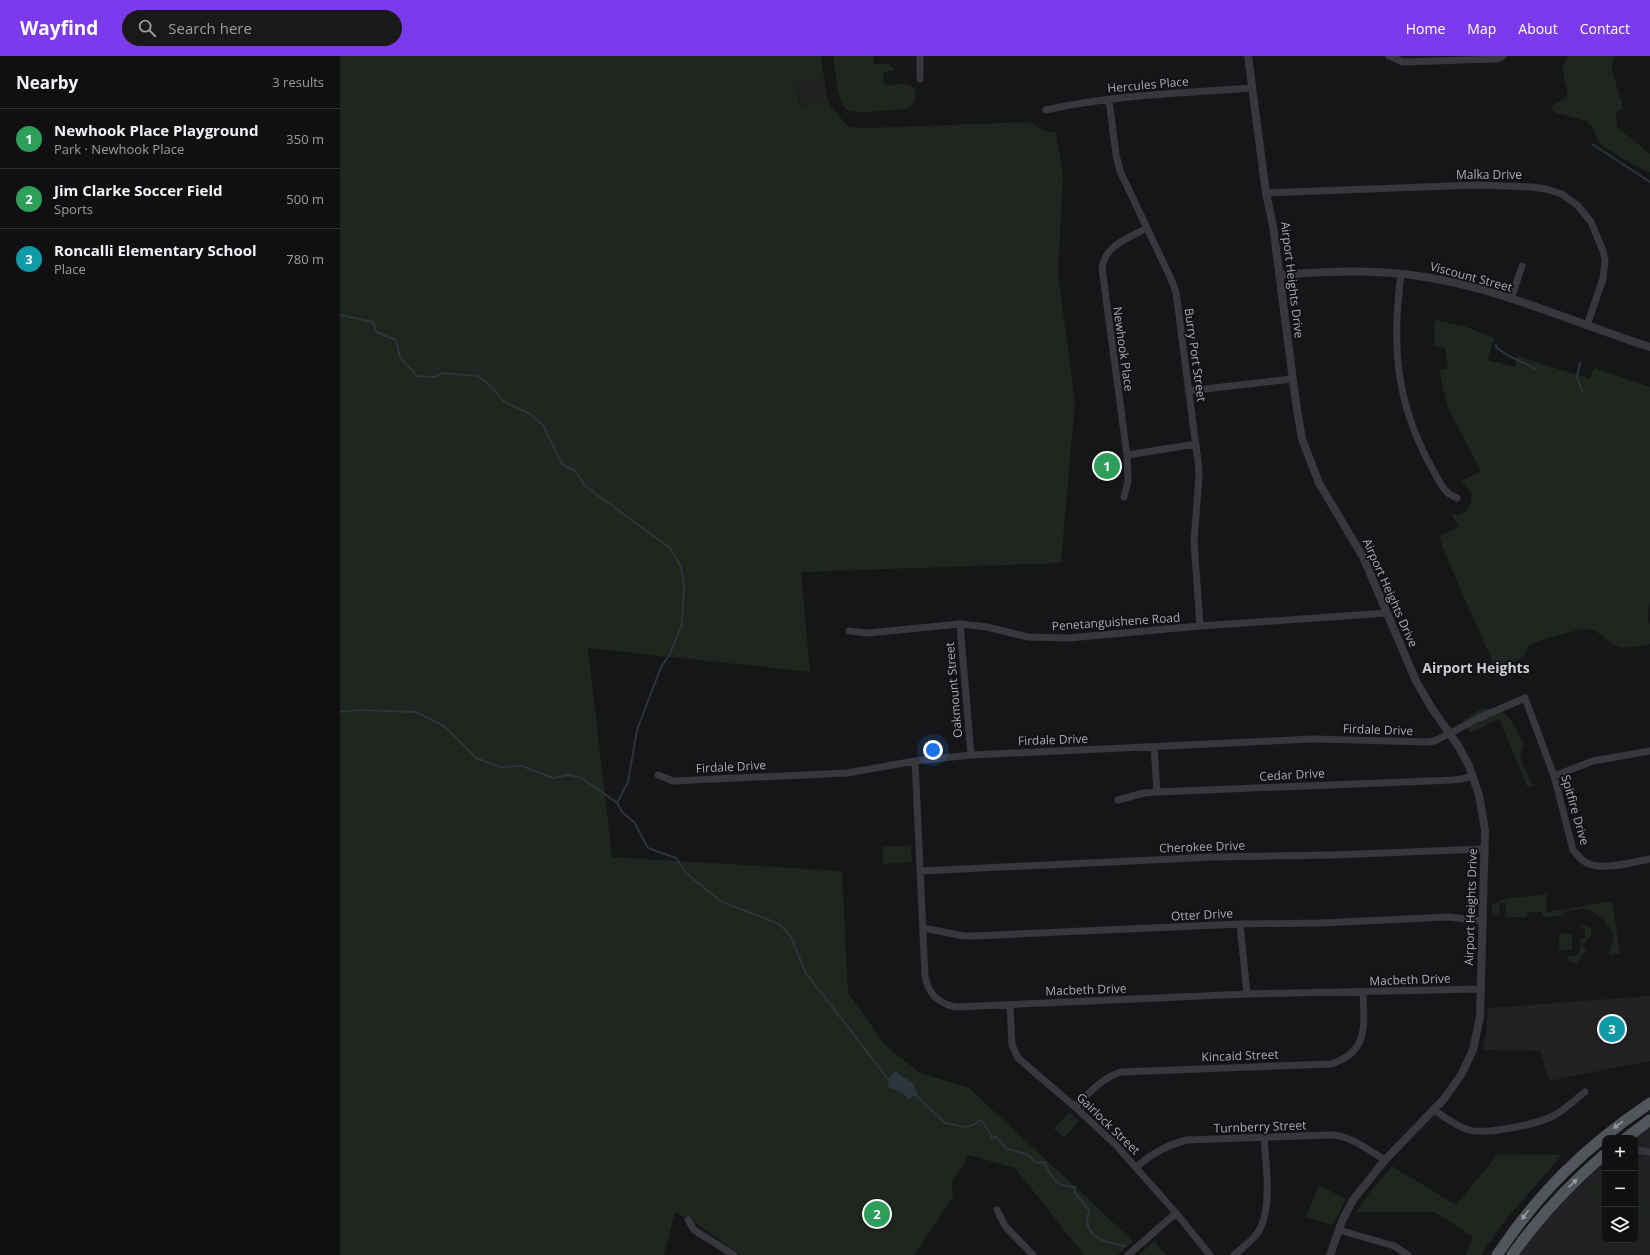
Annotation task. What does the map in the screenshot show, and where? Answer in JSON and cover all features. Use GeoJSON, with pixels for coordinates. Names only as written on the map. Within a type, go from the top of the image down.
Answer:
{"type":"FeatureCollection","features":[{"type":"Feature","properties":{"kind":"main road"},"geometry":{"type":"LineString","coordinates":[[1497,1255],[1528,1211],[1564,1171],[1598,1141],[1650,1103]]}},
{"type":"Feature","properties":{"kind":"main road"},"geometry":{"type":"LineString","coordinates":[[1630,1135],[1650,1120]]}},
{"type":"Feature","properties":{"kind":"main road"},"geometry":{"type":"LineString","coordinates":[[1512,1255],[1542,1216],[1588,1168],[1602,1156]]}},
{"type":"Feature","properties":{"kind":"street"},"geometry":{"type":"LineString","coordinates":[[920,56],[920,79]]}},
{"type":"Feature","properties":{"kind":"street","name":"Airport Heights Drive"},"geometry":{"type":"LineString","coordinates":[[1248,56],[1266,193],[1273,226],[1280,275],[1299,426],[1310,462],[1319,483],[1363,557],[1420,688],[1465,758],[1473,776],[1484,818],[1485,849],[1479,1026],[1473,1050],[1461,1075],[1434,1110],[1385,1160],[1353,1200],[1339,1230],[1330,1255]]}},
{"type":"Feature","properties":{"kind":"street"},"geometry":{"type":"LineString","coordinates":[[1389,56],[1403,62],[1422,63],[1497,59],[1503,56]]}},
{"type":"Feature","properties":{"kind":"street","name":"Hercules Place"},"geometry":{"type":"LineString","coordinates":[[1046,110],[1066,105],[1109,100],[1252,88]]}},
{"type":"Feature","properties":{"kind":"street","name":"Burry Port Street"},"geometry":{"type":"LineString","coordinates":[[1109,100],[1118,166],[1174,284],[1199,475],[1194,542],[1200,626]]}},
{"type":"Feature","properties":{"kind":"street","name":"Malka Drive"},"geometry":{"type":"LineString","coordinates":[[1266,193],[1477,185],[1532,186],[1562,194],[1578,206],[1591,222],[1598,236],[1604,256],[1603,279],[1587,325]]}},
{"type":"Feature","properties":{"kind":"street","name":"Newhook Place"},"geometry":{"type":"LineString","coordinates":[[1124,497],[1128,481],[1127,454],[1102,268],[1105,256],[1112,247],[1147,228]]}},
{"type":"Feature","properties":{"kind":"street"},"geometry":{"type":"LineString","coordinates":[[1511,299],[1522,266]]}},
{"type":"Feature","properties":{"kind":"street","name":"Viscount Street"},"geometry":{"type":"LineString","coordinates":[[1280,275],[1346,271],[1401,274],[1455,282],[1511,299],[1650,347]]}},
{"type":"Feature","properties":{"kind":"street"},"geometry":{"type":"LineString","coordinates":[[1401,274],[1396,325],[1396,342],[1405,401],[1417,436],[1432,468],[1447,492],[1457,498]]}},
{"type":"Feature","properties":{"kind":"street"},"geometry":{"type":"LineString","coordinates":[[1188,391],[1292,379]]}},
{"type":"Feature","properties":{"kind":"street"},"geometry":{"type":"LineString","coordinates":[[1127,454],[1196,444]]}},
{"type":"Feature","properties":{"kind":"street","name":"Penetanguishene Road"},"geometry":{"type":"LineString","coordinates":[[849,631],[868,633],[960,624],[987,627],[1028,637],[1056,638],[1387,613]]}},
{"type":"Feature","properties":{"kind":"street","name":"Oakmount Street"},"geometry":{"type":"LineString","coordinates":[[960,624],[971,755]]}},
{"type":"Feature","properties":{"kind":"street","name":"Firdale Drive"},"geometry":{"type":"LineString","coordinates":[[658,776],[673,781],[847,773],[915,761],[971,755],[1313,739],[1422,743],[1437,740],[1479,718],[1525,698]]}},
{"type":"Feature","properties":{"kind":"street","name":"Spitfire Drive"},"geometry":{"type":"LineString","coordinates":[[1525,698],[1554,776],[1573,850],[1578,857],[1588,864],[1613,866],[1650,859]]}},
{"type":"Feature","properties":{"kind":"street"},"geometry":{"type":"LineString","coordinates":[[1154,747],[1158,792]]}},
{"type":"Feature","properties":{"kind":"street"},"geometry":{"type":"LineString","coordinates":[[1554,776],[1593,761],[1650,751]]}},
{"type":"Feature","properties":{"kind":"street","name":"Macbeth Drive"},"geometry":{"type":"LineString","coordinates":[[915,761],[924,960],[927,986],[931,993],[945,1004],[955,1007],[1247,994],[1480,989]]}},
{"type":"Feature","properties":{"kind":"street","name":"Cedar Drive"},"geometry":{"type":"LineString","coordinates":[[1118,800],[1158,792],[1453,780],[1473,776]]}},
{"type":"Feature","properties":{"kind":"street","name":"Cherokee Drive"},"geometry":{"type":"LineString","coordinates":[[920,871],[1214,857],[1331,855],[1485,849]]}},
{"type":"Feature","properties":{"kind":"street","name":"Otter Drive"},"geometry":{"type":"LineString","coordinates":[[923,928],[964,936],[974,936],[1240,924],[1320,923],[1448,917],[1483,921]]}},
{"type":"Feature","properties":{"kind":"street"},"geometry":{"type":"LineString","coordinates":[[1240,924],[1247,994]]}},
{"type":"Feature","properties":{"kind":"street","name":"Kincaid Street"},"geometry":{"type":"LineString","coordinates":[[1075,1107],[1109,1076],[1121,1072],[1331,1064],[1340,1061],[1358,1047],[1361,1039],[1363,1031],[1363,992]]}},
{"type":"Feature","properties":{"kind":"street","name":"Gairlock Street"},"geometry":{"type":"LineString","coordinates":[[1010,1005],[1012,1044],[1018,1058],[1115,1144],[1176,1213],[1210,1255]]}},
{"type":"Feature","properties":{"kind":"street"},"geometry":{"type":"LineString","coordinates":[[1434,1110],[1466,1129],[1491,1131],[1548,1119],[1559,1113],[1585,1092]]}},
{"type":"Feature","properties":{"kind":"street","name":"Turnberry Street"},"geometry":{"type":"LineString","coordinates":[[1136,1167],[1152,1155],[1181,1141],[1339,1135],[1385,1160]]}},
{"type":"Feature","properties":{"kind":"street"},"geometry":{"type":"LineString","coordinates":[[1234,1255],[1253,1238],[1260,1229],[1264,1217],[1267,1204],[1264,1138]]}},
{"type":"Feature","properties":{"kind":"street"},"geometry":{"type":"LineString","coordinates":[[1638,1150],[1650,1152]]}},
{"type":"Feature","properties":{"kind":"street"},"geometry":{"type":"LineString","coordinates":[[1588,1168],[1602,1161]]}},
{"type":"Feature","properties":{"kind":"street"},"geometry":{"type":"LineString","coordinates":[[997,1210],[1005,1226],[1033,1255]]}},
{"type":"Feature","properties":{"kind":"street"},"geometry":{"type":"LineString","coordinates":[[1128,1255],[1176,1213]]}},
{"type":"Feature","properties":{"kind":"street"},"geometry":{"type":"LineString","coordinates":[[688,1220],[694,1230],[734,1255]]}},
{"type":"Feature","properties":{"kind":"street"},"geometry":{"type":"LineString","coordinates":[[1339,1230],[1394,1246],[1408,1255]]}},
{"type":"Feature","properties":{"kind":"shaded area"},"geometry":{"type":"Polygon","coordinates":[[[340,56],[821,56],[824,78],[796,82],[800,106],[828,102],[848,127],[866,128],[1031,122],[1044,131],[1056,133],[1063,175],[1058,273],[1075,402],[1061,563],[801,572],[810,672],[588,648],[612,857],[842,871],[848,993],[886,1046],[920,1073],[969,1088],[1133,1241],[1118,1255],[1084,1255],[1015,1168],[969,1155],[952,1182],[953,1197],[914,1255],[741,1255],[697,1224],[675,1212],[664,1255],[340,1255],[340,56]]]}},
{"type":"Feature","properties":{"kind":"shaded area"},"geometry":{"type":"Polygon","coordinates":[[[833,56],[873,56],[874,64],[889,64],[895,70],[884,72],[883,80],[886,85],[908,84],[915,89],[915,100],[906,109],[866,112],[847,110],[839,93],[833,56]]]}},
{"type":"Feature","properties":{"kind":"shaded area"},"geometry":{"type":"Polygon","coordinates":[[[1569,56],[1615,56],[1611,66],[1623,108],[1616,112],[1617,127],[1650,154],[1650,172],[1632,164],[1603,146],[1598,140],[1592,126],[1587,122],[1554,112],[1551,106],[1567,97],[1563,67],[1569,56]]]}},
{"type":"Feature","properties":{"kind":"shaded area"},"geometry":{"type":"Polygon","coordinates":[[[824,78],[828,102],[801,106],[796,82],[824,78]]]}},
{"type":"Feature","properties":{"kind":"shaded area"},"geometry":{"type":"Polygon","coordinates":[[[1435,320],[1464,326],[1494,338],[1487,360],[1515,367],[1517,356],[1590,379],[1594,368],[1650,387],[1650,599],[1647,618],[1650,624],[1650,644],[1620,647],[1597,632],[1586,629],[1553,636],[1533,643],[1529,646],[1526,653],[1518,660],[1511,663],[1494,665],[1439,537],[1459,526],[1451,514],[1461,514],[1470,505],[1471,491],[1461,481],[1481,471],[1448,408],[1439,370],[1448,368],[1445,348],[1434,346],[1435,320]]]}},
{"type":"Feature","properties":{"kind":"shaded area"},"geometry":{"type":"Polygon","coordinates":[[[1119,459],[1120,471],[1094,473],[1094,461],[1119,459]]]}},
{"type":"Feature","properties":{"kind":"shaded area"},"geometry":{"type":"Polygon","coordinates":[[[1482,708],[1499,711],[1505,714],[1513,723],[1524,745],[1520,756],[1526,772],[1534,786],[1528,788],[1499,719],[1470,733],[1462,721],[1482,708]]]}},
{"type":"Feature","properties":{"kind":"shaded area"},"geometry":{"type":"Polygon","coordinates":[[[911,845],[912,862],[883,864],[882,852],[884,847],[911,845]]]}},
{"type":"Feature","properties":{"kind":"shaded area"},"geometry":{"type":"Polygon","coordinates":[[[1546,894],[1547,912],[1612,901],[1620,953],[1609,955],[1613,939],[1611,929],[1599,916],[1590,910],[1582,909],[1564,912],[1564,915],[1545,917],[1542,916],[1542,912],[1527,912],[1526,917],[1506,917],[1506,903],[1500,903],[1499,916],[1494,915],[1492,912],[1492,905],[1504,899],[1546,894]]]}},
{"type":"Feature","properties":{"kind":"shaded area"},"geometry":{"type":"Polygon","coordinates":[[[1582,923],[1592,930],[1591,932],[1593,933],[1582,946],[1587,949],[1577,963],[1570,962],[1567,957],[1578,955],[1581,948],[1580,939],[1585,939],[1585,928],[1580,927],[1582,923]]]}},
{"type":"Feature","properties":{"kind":"shaded area"},"geometry":{"type":"Polygon","coordinates":[[[1560,933],[1572,934],[1571,950],[1558,950],[1560,933]]]}},
{"type":"Feature","properties":{"kind":"shaded area"},"geometry":{"type":"Polygon","coordinates":[[[1650,996],[1650,1061],[1549,1081],[1540,1051],[1482,1050],[1486,1034],[1488,1008],[1650,996]]]}},
{"type":"Feature","properties":{"kind":"shaded area"},"geometry":{"type":"Polygon","coordinates":[[[896,1070],[898,1074],[913,1083],[919,1098],[914,1096],[908,1099],[902,1093],[889,1088],[889,1080],[896,1070]]]}},
{"type":"Feature","properties":{"kind":"shaded area"},"geometry":{"type":"Polygon","coordinates":[[[1069,1112],[1079,1121],[1064,1138],[1054,1129],[1069,1112]]]}},
{"type":"Feature","properties":{"kind":"shaded area"},"geometry":{"type":"Polygon","coordinates":[[[1650,1126],[1650,1255],[1517,1255],[1523,1245],[1572,1192],[1602,1165],[1602,1243],[1638,1243],[1638,1136],[1650,1126]]]}},
{"type":"Feature","properties":{"kind":"shaded area"},"geometry":{"type":"Polygon","coordinates":[[[1498,1154],[1562,1155],[1502,1224],[1481,1255],[1466,1255],[1473,1237],[1435,1212],[1356,1212],[1373,1188],[1392,1166],[1456,1205],[1498,1154]]]}},
{"type":"Feature","properties":{"kind":"shaded area"},"geometry":{"type":"Polygon","coordinates":[[[1602,1180],[1602,1198],[1588,1195],[1587,1192],[1602,1180]]]}},
{"type":"Feature","properties":{"kind":"shaded area"},"geometry":{"type":"Polygon","coordinates":[[[1319,1185],[1346,1199],[1334,1223],[1331,1225],[1306,1217],[1319,1185]]]}},
{"type":"Feature","properties":{"kind":"shaded area"},"geometry":{"type":"Polygon","coordinates":[[[1638,1196],[1650,1211],[1650,1220],[1647,1215],[1639,1211],[1638,1213],[1638,1196]]]}},
{"type":"Feature","properties":{"kind":"shaded area"},"geometry":{"type":"Polygon","coordinates":[[[1154,1241],[1166,1255],[1139,1255],[1154,1241]]]}},
{"type":"Feature","properties":{"kind":"waterway"},"geometry":{"type":"LineString","coordinates":[[1592,144],[1650,182]]}},
{"type":"Feature","properties":{"kind":"waterway"},"geometry":{"type":"LineString","coordinates":[[340,315],[373,322],[376,332],[396,340],[400,357],[417,376],[434,377],[443,373],[478,376],[491,386],[503,401],[530,414],[543,425],[562,464],[575,471],[585,486],[670,548],[681,567],[684,587],[682,624],[670,654],[661,667],[637,730],[628,782],[617,803]]}},
{"type":"Feature","properties":{"kind":"waterway"},"geometry":{"type":"LineString","coordinates":[[1496,345],[1496,347],[1507,355],[1536,369]]}},
{"type":"Feature","properties":{"kind":"waterway"},"geometry":{"type":"LineString","coordinates":[[1580,363],[1577,377],[1582,391]]}},
{"type":"Feature","properties":{"kind":"waterway"},"geometry":{"type":"LineString","coordinates":[[340,712],[359,710],[416,712],[444,726],[476,758],[500,767],[522,766],[553,778],[568,775],[582,778],[617,803],[622,812],[634,822],[648,848],[676,858],[686,873],[720,901],[779,924],[790,935],[806,973],[889,1080]]}},
{"type":"Feature","properties":{"kind":"waterway"},"geometry":{"type":"LineString","coordinates":[[919,1098],[945,1123],[965,1127],[971,1126],[981,1120],[992,1138],[996,1137],[1007,1149],[1027,1154],[1036,1163],[1044,1162],[1055,1180],[1063,1185],[1075,1187],[1075,1193],[1089,1210],[1087,1222],[1092,1233],[1096,1237],[1107,1242],[1125,1246]]}},
{"type":"Feature","properties":{"kind":"place","name":"Newhook Place Playground"},"geometry":{"type":"Point","coordinates":[1107,466]}},
{"type":"Feature","properties":{"kind":"place","name":"Roncalli Elementary School"},"geometry":{"type":"Point","coordinates":[1612,1029]}},
{"type":"Feature","properties":{"kind":"place","name":"Jim Clarke Soccer Field"},"geometry":{"type":"Point","coordinates":[877,1214]}},
{"type":"Feature","properties":{"kind":"district","name":"Airport Heights"},"geometry":{"type":"Point","coordinates":[1476,668]}}]}
